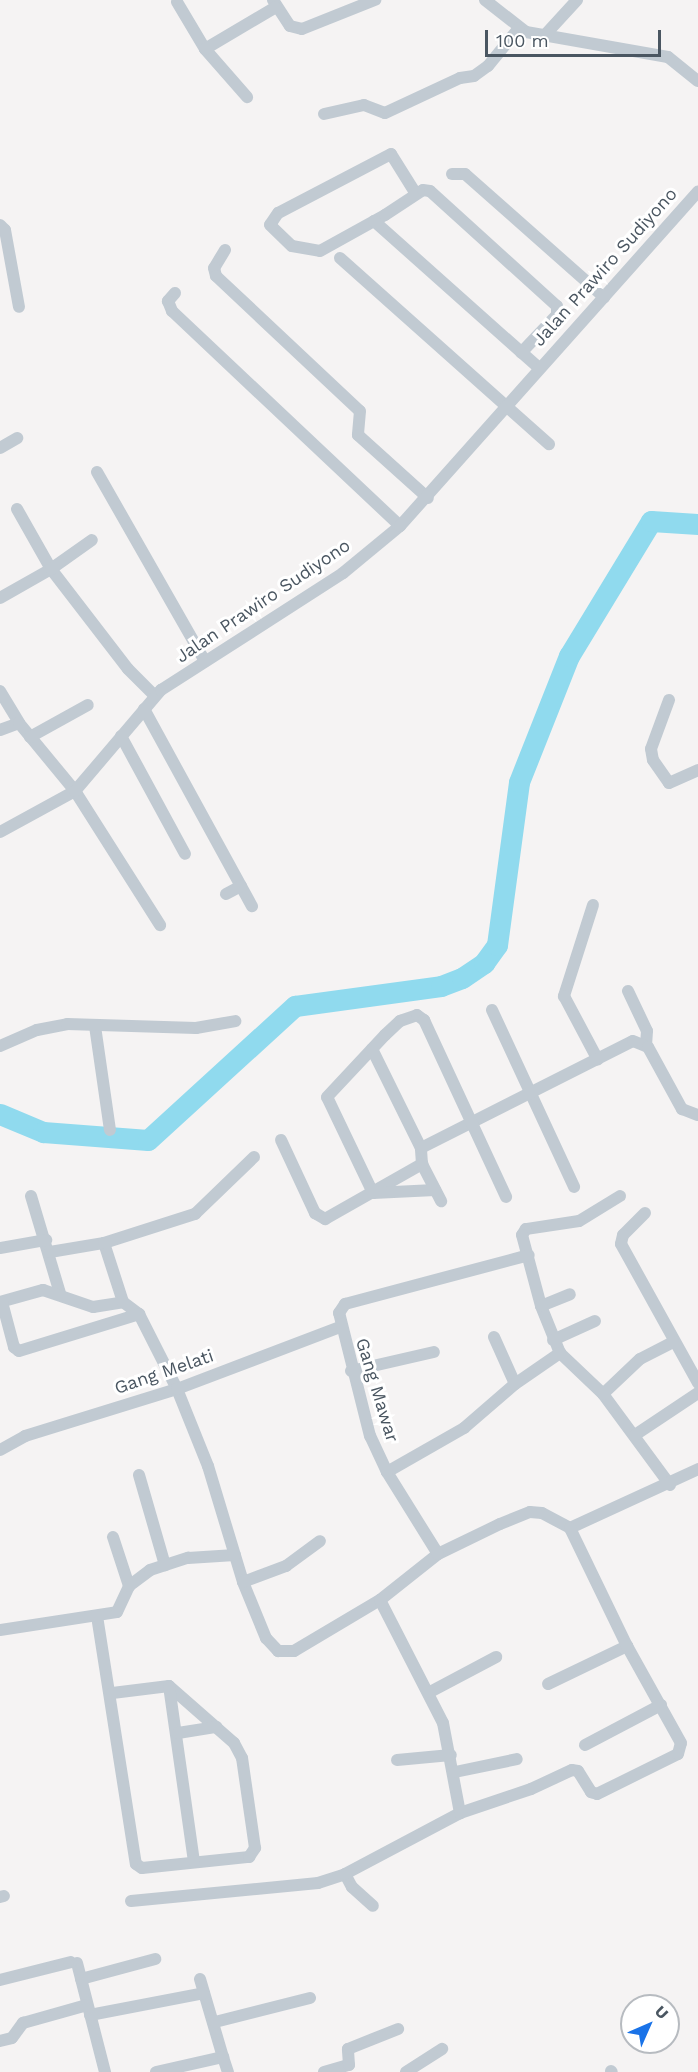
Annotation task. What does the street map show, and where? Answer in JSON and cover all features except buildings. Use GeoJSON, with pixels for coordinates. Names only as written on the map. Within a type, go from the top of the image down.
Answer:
{"type":"FeatureCollection","features":[{"type":"Feature","properties":{"kind":"street"},"geometry":{"type":"LineString","coordinates":[[205,49],[274,4],[290,26],[302,29],[375,0]]}},
{"type":"Feature","properties":{"kind":"street"},"geometry":{"type":"LineString","coordinates":[[485,0],[519,28],[544,36],[668,57],[698,81]]}},
{"type":"Feature","properties":{"kind":"street"},"geometry":{"type":"LineString","coordinates":[[544,36],[577,0]]}},
{"type":"Feature","properties":{"kind":"street"},"geometry":{"type":"LineString","coordinates":[[177,2],[205,49],[248,97]]}},
{"type":"Feature","properties":{"kind":"street"},"geometry":{"type":"LineString","coordinates":[[324,114],[364,105],[385,113],[460,78],[474,76],[488,66],[519,28]]}},
{"type":"Feature","properties":{"kind":"street"},"geometry":{"type":"LineString","coordinates":[[416,194],[391,154],[278,213],[270,225],[280,239],[305,251],[320,250],[374,221],[423,190],[436,195],[557,306],[557,315],[521,353]]}},
{"type":"Feature","properties":{"kind":"street"},"geometry":{"type":"LineString","coordinates":[[452,174],[465,174],[604,297]]}},
{"type":"Feature","properties":{"kind":"street","name":"Jalan Prawiro Sudiyono"},"geometry":{"type":"LineString","coordinates":[[0,832],[75,791],[155,696],[205,661],[343,573],[400,525],[428,498],[538,367],[698,191]]}},
{"type":"Feature","properties":{"kind":"street"},"geometry":{"type":"LineString","coordinates":[[374,221],[538,367]]}},
{"type":"Feature","properties":{"kind":"street"},"geometry":{"type":"LineString","coordinates":[[0,225],[5,230],[19,307]]}},
{"type":"Feature","properties":{"kind":"street"},"geometry":{"type":"LineString","coordinates":[[225,250],[214,268],[216,276],[360,411],[362,419],[355,431],[358,435],[428,498]]}},
{"type":"Feature","properties":{"kind":"street"},"geometry":{"type":"LineString","coordinates":[[340,258],[549,444]]}},
{"type":"Feature","properties":{"kind":"street"},"geometry":{"type":"LineString","coordinates":[[175,292],[168,301],[172,311],[400,525]]}},
{"type":"Feature","properties":{"kind":"street"},"geometry":{"type":"LineString","coordinates":[[0,448],[17,438]]}},
{"type":"Feature","properties":{"kind":"street"},"geometry":{"type":"LineString","coordinates":[[97,472],[205,661]]}},
{"type":"Feature","properties":{"kind":"street"},"geometry":{"type":"LineString","coordinates":[[17,509],[51,569],[128,669],[155,696]]}},
{"type":"Feature","properties":{"kind":"street"},"geometry":{"type":"LineString","coordinates":[[0,598],[51,569],[92,540]]}},
{"type":"Feature","properties":{"kind":"street"},"geometry":{"type":"LineString","coordinates":[[0,691],[30,738],[75,791],[160,925]]}},
{"type":"Feature","properties":{"kind":"street"},"geometry":{"type":"LineString","coordinates":[[669,700],[651,749],[653,760],[669,783],[698,770]]}},
{"type":"Feature","properties":{"kind":"street"},"geometry":{"type":"LineString","coordinates":[[30,738],[88,705]]}},
{"type":"Feature","properties":{"kind":"street"},"geometry":{"type":"LineString","coordinates":[[144,709],[252,906]]}},
{"type":"Feature","properties":{"kind":"street"},"geometry":{"type":"LineString","coordinates":[[0,730],[19,723]]}},
{"type":"Feature","properties":{"kind":"street"},"geometry":{"type":"LineString","coordinates":[[121,736],[185,854]]}},
{"type":"Feature","properties":{"kind":"street"},"geometry":{"type":"LineString","coordinates":[[226,894],[241,886]]}},
{"type":"Feature","properties":{"kind":"street"},"geometry":{"type":"LineString","coordinates":[[593,905],[564,996],[598,1060]]}},
{"type":"Feature","properties":{"kind":"street"},"geometry":{"type":"LineString","coordinates":[[628,991],[647,1031],[645,1044],[682,1109],[698,1115]]}},
{"type":"Feature","properties":{"kind":"street"},"geometry":{"type":"LineString","coordinates":[[492,1010],[574,1187]]}},
{"type":"Feature","properties":{"kind":"street"},"geometry":{"type":"LineString","coordinates":[[373,1193],[327,1097],[400,1021],[421,1016],[469,1123],[506,1197]]}},
{"type":"Feature","properties":{"kind":"street"},"geometry":{"type":"LineString","coordinates":[[0,1046],[37,1030],[67,1024],[196,1028],[235,1021]]}},
{"type":"Feature","properties":{"kind":"street"},"geometry":{"type":"LineString","coordinates":[[95,1026],[110,1130]]}},
{"type":"Feature","properties":{"kind":"street"},"geometry":{"type":"LineString","coordinates":[[421,1148],[633,1041],[645,1044]]}},
{"type":"Feature","properties":{"kind":"street"},"geometry":{"type":"LineString","coordinates":[[372,1049],[421,1148],[422,1164],[438,1195],[373,1193]]}},
{"type":"Feature","properties":{"kind":"street"},"geometry":{"type":"LineString","coordinates":[[281,1140],[319,1217],[325,1219],[422,1164]]}},
{"type":"Feature","properties":{"kind":"street"},"geometry":{"type":"LineString","coordinates":[[0,1248],[104,1243],[195,1214],[254,1157]]}},
{"type":"Feature","properties":{"kind":"street"},"geometry":{"type":"LineString","coordinates":[[31,1196],[48,1246],[60,1293]]}},
{"type":"Feature","properties":{"kind":"street"},"geometry":{"type":"LineString","coordinates":[[620,1196],[600,1210],[567,1225],[526,1229],[522,1235],[529,1255],[540,1306],[560,1353],[603,1394],[670,1485]]}},
{"type":"Feature","properties":{"kind":"street"},"geometry":{"type":"LineString","coordinates":[[645,1213],[623,1235],[621,1244],[673,1342],[698,1383]]}},
{"type":"Feature","properties":{"kind":"street"},"geometry":{"type":"LineString","coordinates":[[104,1243],[123,1302],[140,1314],[177,1389],[208,1466],[243,1582],[266,1638],[274,1648],[285,1653],[380,1600],[438,1554],[530,1512],[542,1513],[570,1528],[627,1646],[681,1743],[674,1758],[597,1794],[591,1792],[578,1771],[572,1770],[531,1789],[460,1813],[345,1874],[318,1883],[130,1901]]}},
{"type":"Feature","properties":{"kind":"street"},"geometry":{"type":"LineString","coordinates":[[340,1327],[339,1313],[345,1304],[529,1255]]}},
{"type":"Feature","properties":{"kind":"street"},"geometry":{"type":"LineString","coordinates":[[123,1302],[93,1307],[60,1293],[43,1290],[1,1302],[14,1347],[19,1351],[140,1314]]}},
{"type":"Feature","properties":{"kind":"street"},"geometry":{"type":"LineString","coordinates":[[540,1306],[570,1294]]}},
{"type":"Feature","properties":{"kind":"street"},"geometry":{"type":"LineString","coordinates":[[553,1340],[595,1320]]}},
{"type":"Feature","properties":{"kind":"street","name":"Gang Mawar"},"geometry":{"type":"LineString","coordinates":[[340,1327],[370,1436],[387,1472],[438,1554]]}},
{"type":"Feature","properties":{"kind":"street","name":"Gang Melati"},"geometry":{"type":"LineString","coordinates":[[0,1450],[25,1436],[177,1389],[340,1327]]}},
{"type":"Feature","properties":{"kind":"street"},"geometry":{"type":"LineString","coordinates":[[494,1337],[515,1384]]}},
{"type":"Feature","properties":{"kind":"street"},"geometry":{"type":"LineString","coordinates":[[603,1394],[640,1359],[673,1342]]}},
{"type":"Feature","properties":{"kind":"street"},"geometry":{"type":"LineString","coordinates":[[351,1371],[434,1352]]}},
{"type":"Feature","properties":{"kind":"street"},"geometry":{"type":"LineString","coordinates":[[387,1472],[450,1437],[515,1384],[560,1353]]}},
{"type":"Feature","properties":{"kind":"street"},"geometry":{"type":"LineString","coordinates":[[635,1435],[698,1393]]}},
{"type":"Feature","properties":{"kind":"street"},"geometry":{"type":"LineString","coordinates":[[570,1528],[670,1485],[698,1469]]}},
{"type":"Feature","properties":{"kind":"street"},"geometry":{"type":"LineString","coordinates":[[139,1475],[165,1565]]}},
{"type":"Feature","properties":{"kind":"street"},"geometry":{"type":"LineString","coordinates":[[113,1537],[129,1586]]}},
{"type":"Feature","properties":{"kind":"street"},"geometry":{"type":"LineString","coordinates":[[243,1582],[286,1566],[320,1541]]}},
{"type":"Feature","properties":{"kind":"street"},"geometry":{"type":"LineString","coordinates":[[0,1630],[117,1612],[129,1586],[165,1565],[189,1558],[235,1555]]}},
{"type":"Feature","properties":{"kind":"street"},"geometry":{"type":"LineString","coordinates":[[380,1600],[430,1692],[451,1755],[460,1813]]}},
{"type":"Feature","properties":{"kind":"street"},"geometry":{"type":"LineString","coordinates":[[97,1616],[112,1693],[132,1857],[142,1868],[249,1857],[255,1848],[242,1758],[234,1743],[169,1686],[112,1693]]}},
{"type":"Feature","properties":{"kind":"street"},"geometry":{"type":"LineString","coordinates":[[548,1684],[627,1646]]}},
{"type":"Feature","properties":{"kind":"street"},"geometry":{"type":"LineString","coordinates":[[430,1692],[496,1657]]}},
{"type":"Feature","properties":{"kind":"street"},"geometry":{"type":"LineString","coordinates":[[169,1686],[178,1733],[194,1861]]}},
{"type":"Feature","properties":{"kind":"street"},"geometry":{"type":"LineString","coordinates":[[585,1745],[661,1706]]}},
{"type":"Feature","properties":{"kind":"street"},"geometry":{"type":"LineString","coordinates":[[178,1733],[217,1728]]}},
{"type":"Feature","properties":{"kind":"street"},"geometry":{"type":"LineString","coordinates":[[397,1760],[451,1755]]}},
{"type":"Feature","properties":{"kind":"street"},"geometry":{"type":"LineString","coordinates":[[455,1772],[517,1760]]}},
{"type":"Feature","properties":{"kind":"street"},"geometry":{"type":"LineString","coordinates":[[345,1874],[352,1887],[374,1906]]}},
{"type":"Feature","properties":{"kind":"street"},"geometry":{"type":"LineString","coordinates":[[81,1979],[155,1959]]}},
{"type":"Feature","properties":{"kind":"street"},"geometry":{"type":"LineString","coordinates":[[0,1980],[74,1962],[81,1979],[105,2072]]}},
{"type":"Feature","properties":{"kind":"street"},"geometry":{"type":"LineString","coordinates":[[200,1979],[215,2022],[228,2072]]}},
{"type":"Feature","properties":{"kind":"street"},"geometry":{"type":"LineString","coordinates":[[0,2041],[12,2038],[23,2023],[89,2010],[204,1993]]}},
{"type":"Feature","properties":{"kind":"street"},"geometry":{"type":"LineString","coordinates":[[215,2022],[310,1998]]}},
{"type":"Feature","properties":{"kind":"street"},"geometry":{"type":"LineString","coordinates":[[324,2072],[349,2065],[348,2049],[398,2029]]}},
{"type":"Feature","properties":{"kind":"street"},"geometry":{"type":"LineString","coordinates":[[406,2072],[442,2049]]}},
{"type":"Feature","properties":{"kind":"street"},"geometry":{"type":"LineString","coordinates":[[156,2072],[223,2057]]}},
{"type":"Feature","properties":{"kind":"waterway"},"geometry":{"type":"LineString","coordinates":[[0,1114],[43,1132],[148,1140],[295,1006],[441,986],[462,978],[484,963],[497,945],[519,782],[569,656],[651,521],[698,524]]}}]}
